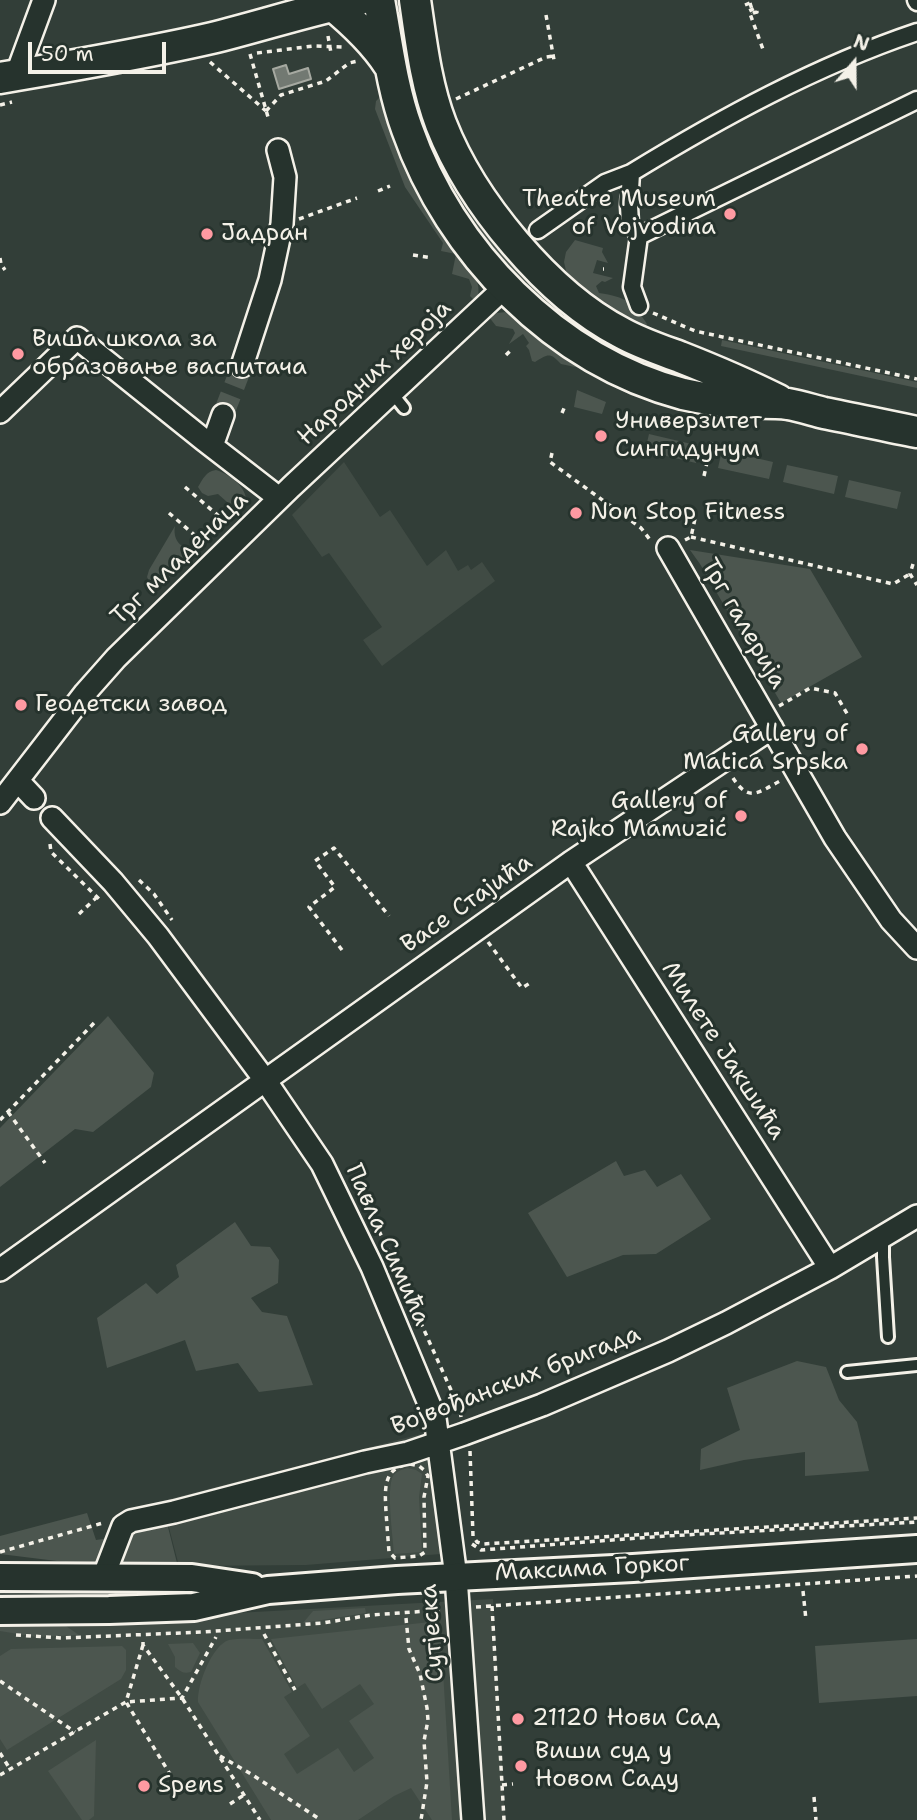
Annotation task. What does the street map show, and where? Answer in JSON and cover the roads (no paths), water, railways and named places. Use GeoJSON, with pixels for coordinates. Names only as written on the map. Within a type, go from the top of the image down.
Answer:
{"type":"FeatureCollection","features":[{"type":"Feature","properties":{"kind":"main road"},"geometry":{"type":"LineString","coordinates":[[379,0],[400,110],[415,152],[444,208],[470,245],[505,287],[531,312],[584,351],[652,385],[702,398],[787,404],[917,432]]}},
{"type":"Feature","properties":{"kind":"main road"},"geometry":{"type":"LineString","coordinates":[[415,0],[428,81],[441,125],[485,205],[538,269],[597,319],[621,333],[787,404]]}},
{"type":"Feature","properties":{"kind":"main road"},"geometry":{"type":"LineString","coordinates":[[5,91],[152,51],[252,28],[342,2],[393,71]]}},
{"type":"Feature","properties":{"kind":"street"},"geometry":{"type":"LineString","coordinates":[[5,91],[44,0]]}},
{"type":"Feature","properties":{"kind":"street"},"geometry":{"type":"LineString","coordinates":[[538,230],[605,183],[631,173],[777,87],[917,32]]}},
{"type":"Feature","properties":{"kind":"street"},"geometry":{"type":"LineString","coordinates":[[639,236],[917,100]]}},
{"type":"Feature","properties":{"kind":"street"},"geometry":{"type":"LineString","coordinates":[[242,366],[271,279],[282,224],[285,177],[278,150]]}},
{"type":"Feature","properties":{"kind":"street"},"geometry":{"type":"LineString","coordinates":[[631,173],[630,223],[639,236],[632,287],[639,306]]}},
{"type":"Feature","properties":{"kind":"street","name":"Народних хероја"},"geometry":{"type":"LineString","coordinates":[[279,498],[398,401],[505,287]]}},
{"type":"Feature","properties":{"kind":"street","name":"Трг младенаца"},"geometry":{"type":"LineString","coordinates":[[0,412],[77,338],[279,498],[116,658],[85,693],[0,803]]}},
{"type":"Feature","properties":{"kind":"street"},"geometry":{"type":"LineString","coordinates":[[212,446],[223,415]]}},
{"type":"Feature","properties":{"kind":"street","name":"Трг галерија"},"geometry":{"type":"LineString","coordinates":[[668,548],[835,838],[891,920],[917,948]]}},
{"type":"Feature","properties":{"kind":"street","name":"Васе Стајића"},"geometry":{"type":"LineString","coordinates":[[0,1270],[571,862],[772,727]]}},
{"type":"Feature","properties":{"kind":"street"},"geometry":{"type":"LineString","coordinates":[[18,781],[34,798]]}},
{"type":"Feature","properties":{"kind":"street"},"geometry":{"type":"LineString","coordinates":[[52,818],[134,906],[265,1080]]}},
{"type":"Feature","properties":{"kind":"street","name":"Милете Јакшића"},"geometry":{"type":"LineString","coordinates":[[571,862],[830,1268]]}},
{"type":"Feature","properties":{"kind":"street","name":"Павла Симића"},"geometry":{"type":"LineString","coordinates":[[265,1080],[322,1164],[366,1255],[435,1418],[439,1443]]}},
{"type":"Feature","properties":{"kind":"street","name":"Војвођанских бригада"},"geometry":{"type":"LineString","coordinates":[[103,1577],[123,1526],[131,1521],[408,1453],[542,1405],[726,1323],[830,1268],[917,1216]]}},
{"type":"Feature","properties":{"kind":"street","name":"Сутјеска"},"geometry":{"type":"LineString","coordinates":[[439,1443],[456,1577],[473,1820]]}},
{"type":"Feature","properties":{"kind":"street","name":"Максима Горког"},"geometry":{"type":"LineString","coordinates":[[6,1622],[108,1610],[194,1607],[268,1590],[917,1549]]}},
{"type":"Feature","properties":{"kind":"street","name":"Максима Горког"},"geometry":{"type":"LineString","coordinates":[[0,1577],[192,1578],[268,1590]]}},
{"type":"Feature","properties":{"kind":"lane"},"geometry":{"type":"LineString","coordinates":[[883,1236],[888,1337]]}},
{"type":"Feature","properties":{"kind":"lane"},"geometry":{"type":"LineString","coordinates":[[847,1372],[917,1365]]}},
{"type":"Feature","properties":{"kind":"tunnel"},"geometry":{"type":"LineString","coordinates":[[223,415],[242,366]]}},
{"type":"Feature","properties":{"kind":"place","name":"Theatre Museum of Vojvodina"},"geometry":{"type":"Point","coordinates":[730,214]}},
{"type":"Feature","properties":{"kind":"place","name":"Јадран"},"geometry":{"type":"Point","coordinates":[207,234]}},
{"type":"Feature","properties":{"kind":"place","name":"Виша школа за образовање васпитача"},"geometry":{"type":"Point","coordinates":[18,354]}},
{"type":"Feature","properties":{"kind":"place","name":"Универзитет Сингидунум"},"geometry":{"type":"Point","coordinates":[601,436]}},
{"type":"Feature","properties":{"kind":"place","name":"Non Stop Fitness"},"geometry":{"type":"Point","coordinates":[576,513]}},
{"type":"Feature","properties":{"kind":"place","name":"Геодетски завод"},"geometry":{"type":"Point","coordinates":[21,705]}},
{"type":"Feature","properties":{"kind":"place","name":"Gallery of Matica Srpska"},"geometry":{"type":"Point","coordinates":[862,749]}},
{"type":"Feature","properties":{"kind":"place","name":"Gallery of Rajko Mamuzić"},"geometry":{"type":"Point","coordinates":[741,816]}},
{"type":"Feature","properties":{"kind":"place","name":"21120 Нови Сад"},"geometry":{"type":"Point","coordinates":[518,1719]}},
{"type":"Feature","properties":{"kind":"place","name":"Виши суд у Новом Саду"},"geometry":{"type":"Point","coordinates":[521,1766]}},
{"type":"Feature","properties":{"kind":"place","name":"Spens"},"geometry":{"type":"Point","coordinates":[144,1786]}}]}
